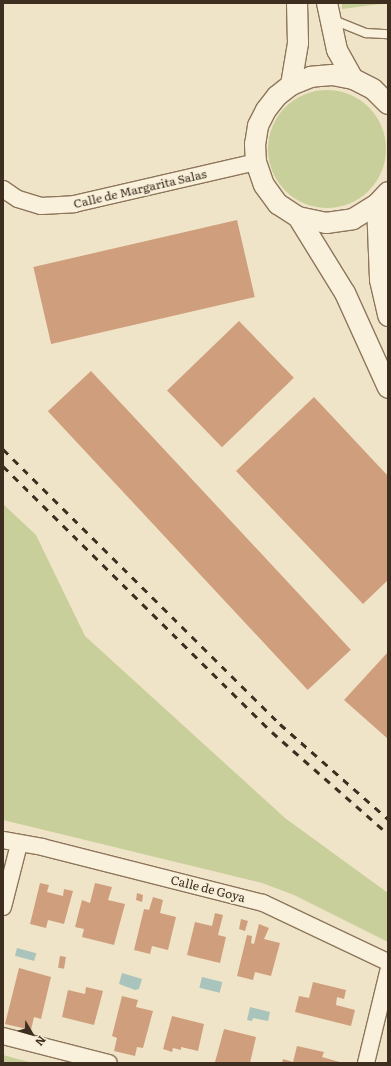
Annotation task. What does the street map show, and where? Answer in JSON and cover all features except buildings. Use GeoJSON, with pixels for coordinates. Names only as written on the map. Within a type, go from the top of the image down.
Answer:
{"type":"FeatureCollection","features":[{"type":"Feature","properties":{"kind":"street"},"geometry":{"type":"LineString","coordinates":[[291,85],[298,43],[297,3]]}},
{"type":"Feature","properties":{"kind":"street"},"geometry":{"type":"LineString","coordinates":[[328,10],[337,50],[353,79]]}},
{"type":"Feature","properties":{"kind":"street"},"geometry":{"type":"LineString","coordinates":[[388,104],[373,89],[353,79],[332,75],[311,77],[291,85],[276,96],[260,121],[255,144],[256,162],[264,185],[274,198],[298,217],[346,293],[388,388]]}},
{"type":"Feature","properties":{"kind":"street","name":"Calle de Margarita Salas"},"geometry":{"type":"LineString","coordinates":[[3,189],[18,199],[41,206],[74,204],[256,162]]}},
{"type":"Feature","properties":{"kind":"street"},"geometry":{"type":"LineString","coordinates":[[298,217],[326,223],[353,219],[383,198]]}},
{"type":"Feature","properties":{"kind":"street"},"geometry":{"type":"LineString","coordinates":[[383,198],[379,274],[388,316]]}},
{"type":"Feature","properties":{"kind":"street","name":"Calle de Goya"},"geometry":{"type":"LineString","coordinates":[[3,840],[42,847],[263,903],[388,962]]}},
{"type":"Feature","properties":{"kind":"street"},"geometry":{"type":"LineString","coordinates":[[3,907],[19,844]]}},
{"type":"Feature","properties":{"kind":"street"},"geometry":{"type":"LineString","coordinates":[[366,1063],[388,972]]}},
{"type":"Feature","properties":{"kind":"street"},"geometry":{"type":"LineString","coordinates":[[3,1036],[109,1063]]}},
{"type":"Feature","properties":{"kind":"lane"},"geometry":{"type":"LineString","coordinates":[[328,10],[366,33],[388,34]]}},
{"type":"Feature","properties":{"kind":"green space"},"geometry":{"type":"Polygon","coordinates":[[[342,3],[388,3],[342,9],[342,3]]]}},
{"type":"Feature","properties":{"kind":"green space"},"geometry":{"type":"Polygon","coordinates":[[[327,90],[350,94],[369,107],[382,126],[386,149],[382,172],[369,191],[350,204],[327,208],[304,204],[285,191],[272,172],[268,149],[272,126],[285,107],[304,94],[327,90]]]}},
{"type":"Feature","properties":{"kind":"green space"},"geometry":{"type":"Polygon","coordinates":[[[3,504],[36,535],[85,636],[285,818],[388,893],[388,942],[294,895],[262,883],[3,820],[3,504]]]}},
{"type":"Feature","properties":{"kind":"green space"},"geometry":{"type":"Polygon","coordinates":[[[3,1055],[33,1063],[3,1063],[3,1055]]]}},
{"type":"Feature","properties":{"kind":"water"},"geometry":{"type":"Polygon","coordinates":[[[17,948],[36,953],[34,961],[15,956],[17,948]]]}},
{"type":"Feature","properties":{"kind":"water"},"geometry":{"type":"Polygon","coordinates":[[[122,973],[142,979],[139,989],[135,990],[119,984],[122,973]]]}},
{"type":"Feature","properties":{"kind":"water"},"geometry":{"type":"Polygon","coordinates":[[[202,977],[222,982],[220,993],[199,988],[202,977]]]}},
{"type":"Feature","properties":{"kind":"water"},"geometry":{"type":"Polygon","coordinates":[[[250,1007],[270,1012],[268,1021],[253,1018],[252,1021],[247,1020],[250,1007]]]}},
{"type":"Feature","properties":{"kind":"railway"},"geometry":{"type":"LineString","coordinates":[[3,449],[280,724],[388,819]]}},
{"type":"Feature","properties":{"kind":"railway"},"geometry":{"type":"LineString","coordinates":[[3,466],[272,732],[388,834]]}}]}
